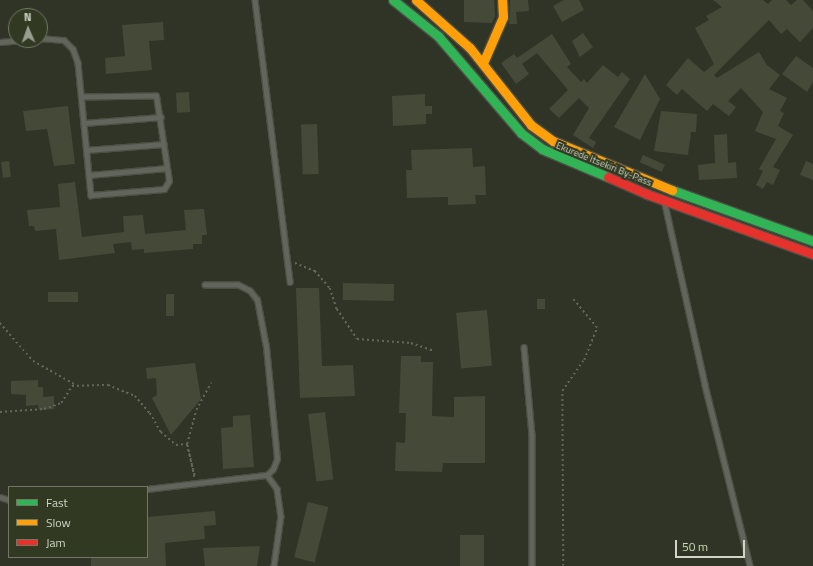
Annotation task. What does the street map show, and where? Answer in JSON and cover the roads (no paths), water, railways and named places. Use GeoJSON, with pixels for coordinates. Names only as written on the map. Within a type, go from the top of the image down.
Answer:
{"type":"FeatureCollection","features":[{"type":"Feature","properties":{"kind":"main road","name":"Ekurede Itsekiri By-Pass"},"geometry":{"type":"LineString","coordinates":[[393,0],[438,36],[521,133],[542,149],[664,200],[813,254]]}},
{"type":"Feature","properties":{"kind":"main road","name":"Ekurede Itsekiri By-Pass"},"geometry":{"type":"LineString","coordinates":[[416,0],[451,29],[483,63],[531,125],[553,141],[688,196],[813,241]]}},
{"type":"Feature","properties":{"kind":"main road"},"geometry":{"type":"LineString","coordinates":[[483,63],[503,17],[502,0]]}},
{"type":"Feature","properties":{"kind":"lane"},"geometry":{"type":"LineString","coordinates":[[255,0],[290,282]]}},
{"type":"Feature","properties":{"kind":"lane"},"geometry":{"type":"LineString","coordinates":[[48,39],[64,40],[73,49],[78,62],[90,193],[94,196],[160,191],[168,184],[159,101],[155,95],[82,97]]}},
{"type":"Feature","properties":{"kind":"lane"},"geometry":{"type":"LineString","coordinates":[[84,123],[161,117]]}},
{"type":"Feature","properties":{"kind":"lane"},"geometry":{"type":"LineString","coordinates":[[86,150],[164,144]]}},
{"type":"Feature","properties":{"kind":"lane"},"geometry":{"type":"LineString","coordinates":[[89,175],[167,168]]}},
{"type":"Feature","properties":{"kind":"lane"},"geometry":{"type":"LineString","coordinates":[[664,200],[705,385],[750,566]]}},
{"type":"Feature","properties":{"kind":"lane"},"geometry":{"type":"LineString","coordinates":[[148,489],[267,475],[273,469],[277,459],[266,347],[257,300],[250,291],[238,285],[205,285]]}},
{"type":"Feature","properties":{"kind":"lane"},"geometry":{"type":"LineString","coordinates":[[524,347],[532,435],[532,566]]}},
{"type":"Feature","properties":{"kind":"lane"},"geometry":{"type":"LineString","coordinates":[[267,475],[277,489],[281,516],[274,566]]}}]}
